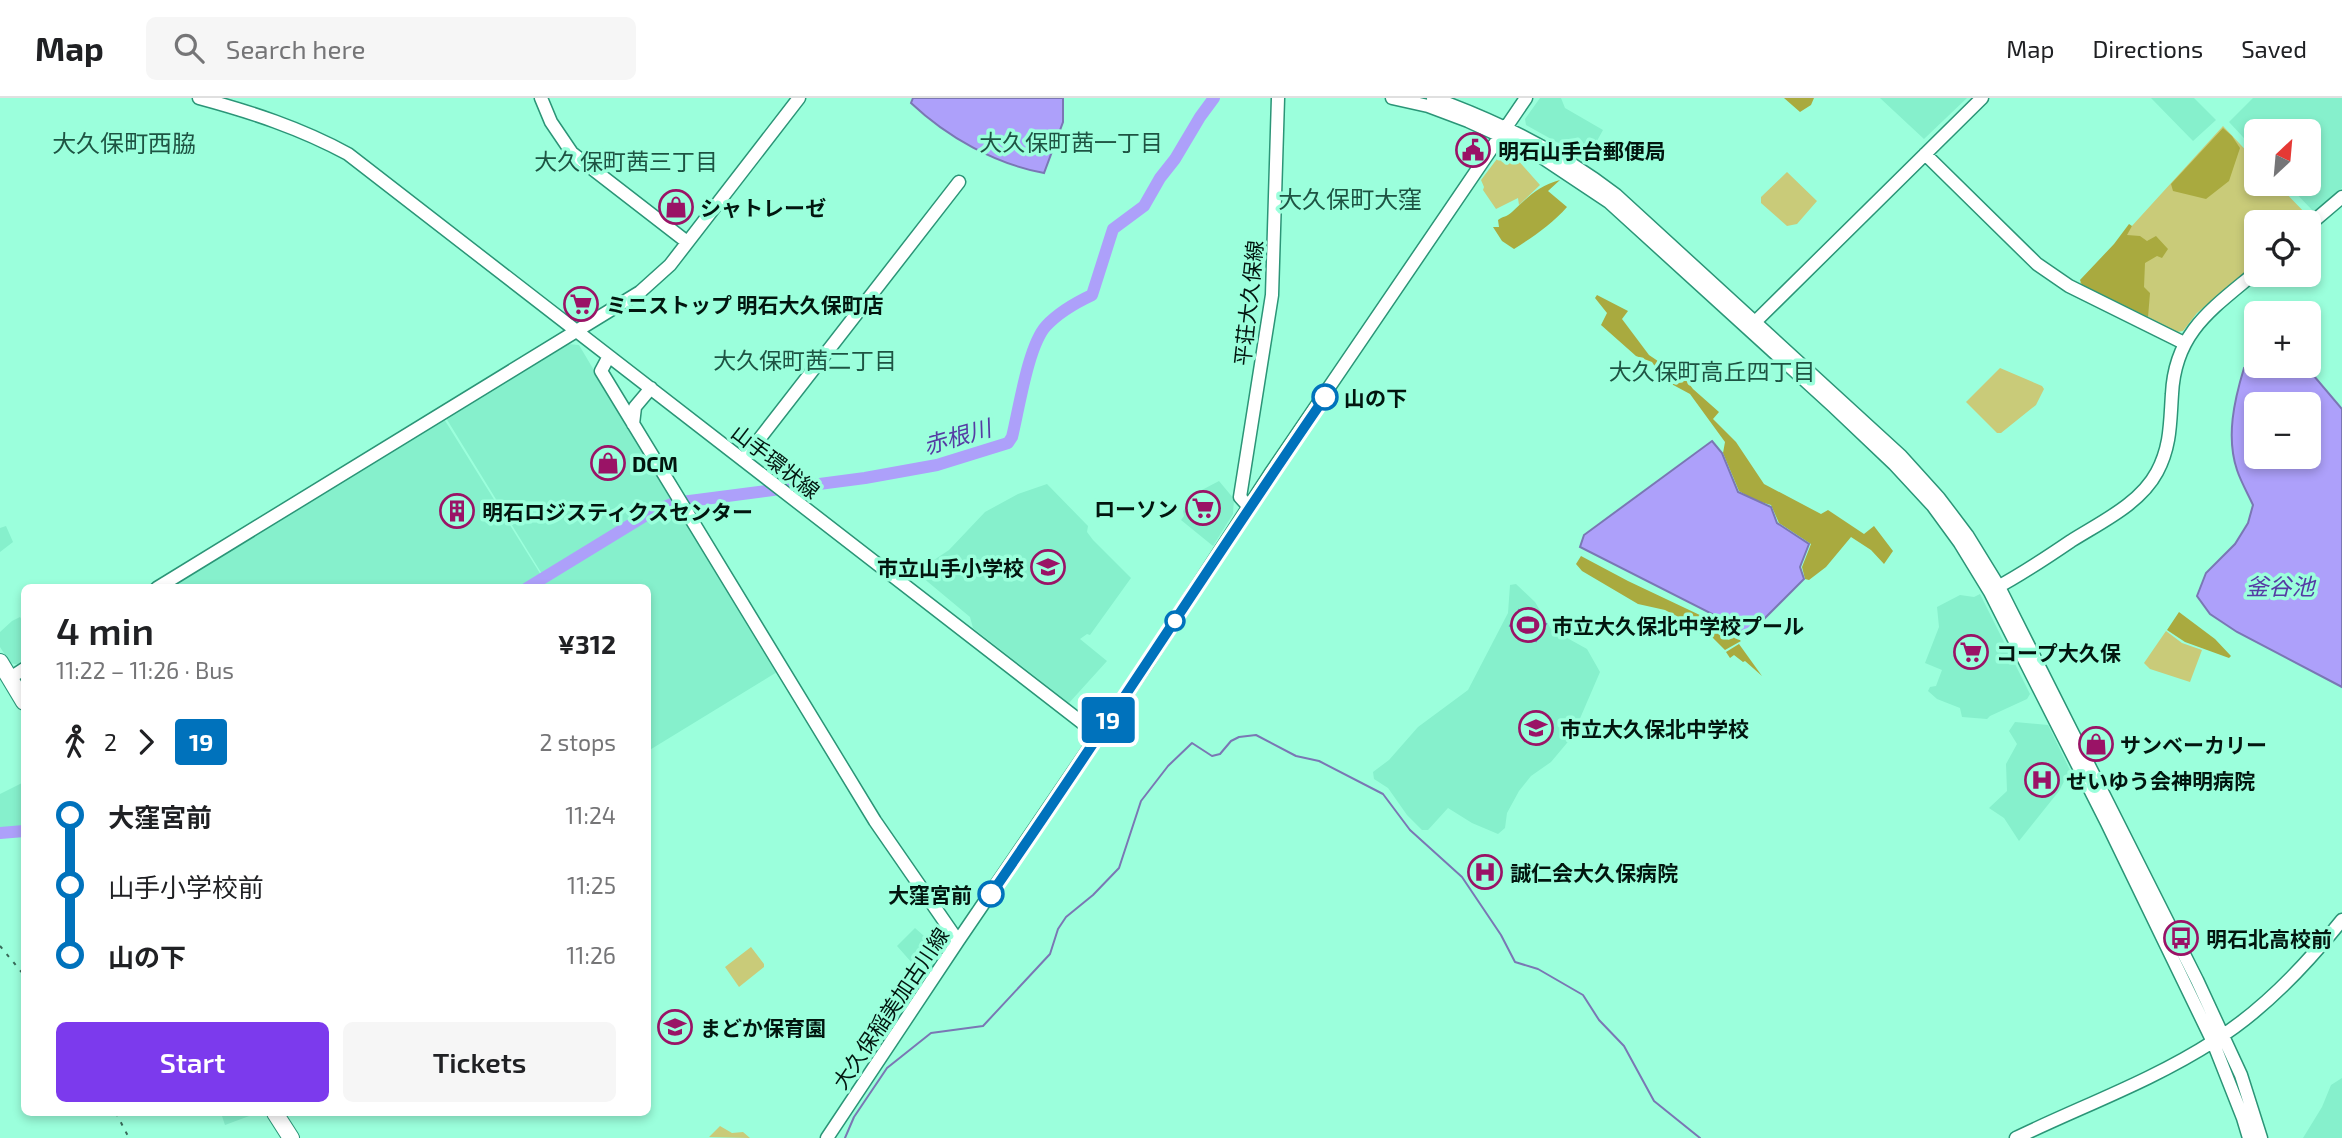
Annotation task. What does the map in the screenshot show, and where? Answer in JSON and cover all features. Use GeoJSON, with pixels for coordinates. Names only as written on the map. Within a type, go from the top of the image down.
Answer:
{"type":"FeatureCollection","features":[{"type":"Feature","properties":{"kind":"highway"},"geometry":{"type":"LineString","coordinates":[[0,662],[21,697]]}},
{"type":"Feature","properties":{"kind":"highway"},"geometry":{"type":"LineString","coordinates":[[277,1116],[291,1138]]}},
{"type":"Feature","properties":{"kind":"street","name":"山手環状線"},"geometry":{"type":"LineString","coordinates":[[199,98],[276,120],[314,135],[348,154],[1098,735]]}},
{"type":"Feature","properties":{"kind":"street"},"geometry":{"type":"LineString","coordinates":[[541,98],[551,122],[572,153],[687,242]]}},
{"type":"Feature","properties":{"kind":"street"},"geometry":{"type":"LineString","coordinates":[[164,584],[640,292],[670,265],[799,98]]}},
{"type":"Feature","properties":{"kind":"street","name":"平荘大久保線"},"geometry":{"type":"LineString","coordinates":[[1249,507],[1240,497],[1272,295],[1278,98]]}},
{"type":"Feature","properties":{"kind":"street"},"geometry":{"type":"LineString","coordinates":[[1392,98],[1428,106],[1503,132],[1562,156],[1591,176],[1752,325],[1901,456],[1939,498],[1967,535],[1995,589],[2253,1108],[2261,1138]]}},
{"type":"Feature","properties":{"kind":"street"},"geometry":{"type":"LineString","coordinates":[[1433,98],[1473,112],[1503,132]]}},
{"type":"Feature","properties":{"kind":"street","name":"大久保稲美加古川線"},"geometry":{"type":"LineString","coordinates":[[827,1138],[1526,98]]}},
{"type":"Feature","properties":{"kind":"street"},"geometry":{"type":"LineString","coordinates":[[1752,325],[1982,98]]}},
{"type":"Feature","properties":{"kind":"street"},"geometry":{"type":"LineString","coordinates":[[1925,154],[2038,264],[2069,286],[2184,343]]}},
{"type":"Feature","properties":{"kind":"street"},"geometry":{"type":"LineString","coordinates":[[743,460],[959,183]]}},
{"type":"Feature","properties":{"kind":"street"},"geometry":{"type":"LineString","coordinates":[[2321,215],[2342,197]]}},
{"type":"Feature","properties":{"kind":"street"},"geometry":{"type":"LineString","coordinates":[[1995,589],[2112,515],[2147,486],[2156,474],[2169,438],[2176,366],[2184,343],[2194,326],[2244,282]]}},
{"type":"Feature","properties":{"kind":"street"},"geometry":{"type":"LineString","coordinates":[[609,356],[601,371],[870,813],[958,941]]}},
{"type":"Feature","properties":{"kind":"street"},"geometry":{"type":"LineString","coordinates":[[633,424],[635,407],[651,388]]}},
{"type":"Feature","properties":{"kind":"street"},"geometry":{"type":"LineString","coordinates":[[10,678],[21,671]]}},
{"type":"Feature","properties":{"kind":"street"},"geometry":{"type":"LineString","coordinates":[[2016,1138],[2146,1079],[2218,1038],[2283,986],[2318,950],[2342,920]]}},
{"type":"Feature","properties":{"kind":"street"},"geometry":{"type":"LineString","coordinates":[[2218,1038],[2249,1138]]}},
{"type":"Feature","properties":{"kind":"shaded area"},"geometry":{"type":"Polygon","coordinates":[[[1540,98],[1561,98],[1565,108],[1603,130],[1587,159],[1526,125],[1525,119],[1540,98]]]}},
{"type":"Feature","properties":{"kind":"shaded area"},"geometry":{"type":"Polygon","coordinates":[[[1784,98],[1814,98],[1811,105],[1800,112],[1784,98]]]}},
{"type":"Feature","properties":{"kind":"shaded area"},"geometry":{"type":"Polygon","coordinates":[[[1880,98],[1967,98],[1924,139],[1880,98]]]}},
{"type":"Feature","properties":{"kind":"shaded area"},"geometry":{"type":"Polygon","coordinates":[[[2151,98],[2194,98],[2216,120],[2193,141],[2151,98]]]}},
{"type":"Feature","properties":{"kind":"shaded area"},"geometry":{"type":"Polygon","coordinates":[[[2253,98],[2342,98],[2342,188],[2316,210],[2312,210],[2299,196],[2321,196],[2321,119],[2244,119],[2244,138],[2229,122],[2253,98]]]}},
{"type":"Feature","properties":{"kind":"shaded area"},"geometry":{"type":"Polygon","coordinates":[[[2223,126],[2244,148],[2244,196],[2289,196],[2302,210],[2244,210],[2244,273],[2197,313],[2183,331],[2177,332],[2080,283],[2223,126]]]}},
{"type":"Feature","properties":{"kind":"shaded area"},"geometry":{"type":"Polygon","coordinates":[[[2223,128],[2240,148],[2229,181],[2206,199],[2173,191],[2171,184],[2223,128]]]}},
{"type":"Feature","properties":{"kind":"shaded area"},"geometry":{"type":"Polygon","coordinates":[[[1508,149],[1540,185],[1519,205],[1518,198],[1496,209],[1483,190],[1481,180],[1503,151],[1508,149]]]}},
{"type":"Feature","properties":{"kind":"shaded area"},"geometry":{"type":"Polygon","coordinates":[[[1787,172],[1817,201],[1797,224],[1787,226],[1761,203],[1761,197],[1787,172]]]}},
{"type":"Feature","properties":{"kind":"shaded area"},"geometry":{"type":"Polygon","coordinates":[[[1560,180],[1548,191],[1567,207],[1542,230],[1514,249],[1502,241],[1493,227],[1499,227],[1498,220],[1510,214],[1539,189],[1560,180]]]}},
{"type":"Feature","properties":{"kind":"shaded area"},"geometry":{"type":"Polygon","coordinates":[[[2129,224],[2132,226],[2127,235],[2140,236],[2147,241],[2156,236],[2168,249],[2162,258],[2157,256],[2145,263],[2144,287],[2150,293],[2148,317],[2082,285],[2080,280],[2129,224]]]}},
{"type":"Feature","properties":{"kind":"shaded area"},"geometry":{"type":"Polygon","coordinates":[[[1597,295],[1628,311],[1622,319],[1649,355],[1686,380],[1719,412],[1713,419],[1736,442],[1764,484],[1821,514],[1828,510],[1864,534],[1874,526],[1893,551],[1884,564],[1871,550],[1851,537],[1826,567],[1809,580],[1805,579],[1802,567],[1811,544],[1779,523],[1771,505],[1754,500],[1739,491],[1723,453],[1725,442],[1690,394],[1664,380],[1652,362],[1636,356],[1601,325],[1607,313],[1595,298],[1597,295]]]}},
{"type":"Feature","properties":{"kind":"shaded area"},"geometry":{"type":"Polygon","coordinates":[[[567,344],[579,345],[672,502],[663,503],[542,574],[446,418],[567,344]]]}},
{"type":"Feature","properties":{"kind":"shaded area"},"geometry":{"type":"Polygon","coordinates":[[[2000,368],[2044,389],[2036,405],[2001,433],[1997,433],[1966,402],[2000,368]]]}},
{"type":"Feature","properties":{"kind":"shaded area"},"geometry":{"type":"Polygon","coordinates":[[[444,419],[541,575],[526,584],[175,584],[444,419]]]}},
{"type":"Feature","properties":{"kind":"shaded area"},"geometry":{"type":"Polygon","coordinates":[[[1219,481],[1234,499],[1233,514],[1213,546],[1181,520],[1183,511],[1200,491],[1219,481]]]}},
{"type":"Feature","properties":{"kind":"shaded area"},"geometry":{"type":"Polygon","coordinates":[[[1047,484],[1088,526],[1087,532],[1093,540],[1131,578],[1090,635],[1080,639],[1107,661],[1069,703],[973,628],[970,617],[916,572],[949,550],[985,512],[1018,494],[1047,484]]]}},
{"type":"Feature","properties":{"kind":"shaded area"},"geometry":{"type":"Polygon","coordinates":[[[674,503],[777,672],[651,749],[651,584],[542,584],[674,503]]]}},
{"type":"Feature","properties":{"kind":"shaded area"},"geometry":{"type":"Polygon","coordinates":[[[6,526],[13,542],[0,552],[0,528],[6,526]]]}},
{"type":"Feature","properties":{"kind":"shaded area"},"geometry":{"type":"Polygon","coordinates":[[[1581,556],[1723,626],[1741,641],[1725,650],[1713,638],[1699,633],[1694,625],[1665,610],[1638,604],[1582,571],[1576,564],[1581,556]]]}},
{"type":"Feature","properties":{"kind":"shaded area"},"geometry":{"type":"Polygon","coordinates":[[[1516,584],[1535,602],[1551,629],[1587,649],[1600,672],[1572,737],[1551,762],[1531,776],[1519,791],[1507,813],[1505,828],[1498,834],[1472,823],[1448,808],[1428,830],[1422,830],[1407,815],[1388,788],[1374,779],[1373,772],[1389,760],[1418,727],[1468,690],[1508,613],[1510,585],[1516,584]]]}},
{"type":"Feature","properties":{"kind":"shaded area"},"geometry":{"type":"Polygon","coordinates":[[[1980,594],[2030,694],[2027,699],[1987,719],[1962,717],[1960,708],[1937,699],[1928,691],[1930,687],[1936,686],[1942,670],[1925,663],[1939,627],[1937,607],[1960,595],[1974,597],[1980,594]]]}},
{"type":"Feature","properties":{"kind":"shaded area"},"geometry":{"type":"Polygon","coordinates":[[[2179,612],[2215,639],[2231,656],[2229,658],[2185,642],[2167,630],[2179,612]]]}},
{"type":"Feature","properties":{"kind":"shaded area"},"geometry":{"type":"Polygon","coordinates":[[[21,619],[20,665],[10,663],[0,647],[0,632],[12,621],[21,619]]]}},
{"type":"Feature","properties":{"kind":"shaded area"},"geometry":{"type":"Polygon","coordinates":[[[2166,631],[2182,643],[2202,650],[2190,682],[2150,669],[2144,663],[2166,631]]]}},
{"type":"Feature","properties":{"kind":"shaded area"},"geometry":{"type":"Polygon","coordinates":[[[1739,644],[1762,676],[1745,661],[1734,655],[1730,658],[1726,652],[1739,644]]]}},
{"type":"Feature","properties":{"kind":"shaded area"},"geometry":{"type":"Polygon","coordinates":[[[2015,722],[2048,725],[2070,770],[2059,791],[2019,841],[2004,818],[1989,808],[2007,791],[2006,764],[2017,744],[2009,731],[2015,722]]]}},
{"type":"Feature","properties":{"kind":"shaded area"},"geometry":{"type":"Polygon","coordinates":[[[21,784],[21,827],[0,829],[0,794],[21,784]]]}},
{"type":"Feature","properties":{"kind":"shaded area"},"geometry":{"type":"Polygon","coordinates":[[[915,928],[943,953],[927,980],[897,946],[915,928]]]}},
{"type":"Feature","properties":{"kind":"shaded area"},"geometry":{"type":"Polygon","coordinates":[[[751,947],[764,967],[739,987],[725,967],[751,947]]]}},
{"type":"Feature","properties":{"kind":"shaded area"},"geometry":{"type":"Polygon","coordinates":[[[2342,1078],[2342,1138],[2303,1138],[2322,1107],[2331,1085],[2342,1078]]]}},
{"type":"Feature","properties":{"kind":"shaded area"},"geometry":{"type":"Polygon","coordinates":[[[222,1116],[249,1116],[225,1125],[222,1116]]]}},
{"type":"Feature","properties":{"kind":"shaded area"},"geometry":{"type":"Polygon","coordinates":[[[720,1126],[732,1133],[743,1132],[750,1138],[709,1137],[720,1126]]]}},
{"type":"Feature","properties":{"kind":"water"},"geometry":{"type":"Polygon","coordinates":[[[913,98],[1063,98],[1063,122],[1044,173],[990,156],[956,138],[911,103],[913,98]]]}},
{"type":"Feature","properties":{"kind":"water","name":"釜谷池"},"geometry":{"type":"Polygon","coordinates":[[[2244,368],[2244,378],[2316,378],[2342,409],[2342,687],[2237,632],[2210,614],[2197,596],[2206,573],[2235,544],[2248,523],[2253,505],[2237,470],[2232,445],[2237,393],[2244,368]]]}},
{"type":"Feature","properties":{"kind":"water"},"geometry":{"type":"Polygon","coordinates":[[[1712,441],[1722,453],[1738,492],[1771,507],[1777,523],[1809,544],[1800,567],[1804,579],[1746,637],[1736,626],[1580,547],[1584,535],[1712,441]]]}},
{"type":"Feature","properties":{"kind":"water","name":"市立大久保北中学校プール"},"geometry":{"type":"Polygon","coordinates":[[[1519,610],[1546,624],[1536,641],[1510,626],[1519,610]]]}},
{"type":"Feature","properties":{"kind":"waterway","name":"赤根川"},"geometry":{"type":"LineString","coordinates":[[534,584],[648,514],[674,503],[865,478],[937,465],[1008,443],[1012,437],[1029,363],[1040,335],[1056,316],[1092,295],[1113,229],[1144,206],[1214,98]]}},
{"type":"Feature","properties":{"kind":"waterway"},"geometry":{"type":"LineString","coordinates":[[845,1138],[854,1117],[887,1068],[931,1033],[983,1026],[1050,954],[1058,929],[1066,917],[1093,895],[1119,868],[1141,801],[1168,766],[1192,743],[1212,756],[1220,754],[1231,741],[1239,737],[1256,735],[1296,756],[1319,761],[1383,794],[1410,830],[1462,877],[1501,935],[1515,962],[1538,969],[1583,995],[1599,1020],[1624,1046],[1654,1101],[1700,1138]]}},
{"type":"Feature","properties":{"kind":"waterway","name":"赤根川"},"geometry":{"type":"LineString","coordinates":[[0,833],[21,831]]}},
{"type":"Feature","properties":{"kind":"railway"},"geometry":{"type":"LineString","coordinates":[[0,946],[21,971]]}},
{"type":"Feature","properties":{"kind":"railway"},"geometry":{"type":"LineString","coordinates":[[118,1116],[129,1138]]}},
{"type":"Feature","properties":{"kind":"bus line","name":"19"},"geometry":{"type":"LineString","coordinates":[[991,894],[1148,662],[1270,474],[1325,397]]}},
{"type":"Feature","properties":{"kind":"place","name":"明石山手台郵便局"},"geometry":{"type":"Point","coordinates":[1473,150]}},
{"type":"Feature","properties":{"kind":"place","name":"シャトレーゼ"},"geometry":{"type":"Point","coordinates":[676,207]}},
{"type":"Feature","properties":{"kind":"place","name":"ミニストップ 明石大久保町店"},"geometry":{"type":"Point","coordinates":[581,304]}},
{"type":"Feature","properties":{"kind":"place","name":"山の下"},"geometry":{"type":"Point","coordinates":[1325,397]}},
{"type":"Feature","properties":{"kind":"place","name":"DCM"},"geometry":{"type":"Point","coordinates":[608,463]}},
{"type":"Feature","properties":{"kind":"place","name":"ローソン"},"geometry":{"type":"Point","coordinates":[1203,508]}},
{"type":"Feature","properties":{"kind":"place","name":"明石ロジスティクスセンター"},"geometry":{"type":"Point","coordinates":[457,511]}},
{"type":"Feature","properties":{"kind":"place","name":"市立山手小学校"},"geometry":{"type":"Point","coordinates":[1048,567]}},
{"type":"Feature","properties":{"kind":"place","name":"市立大久保北中学校プール"},"geometry":{"type":"Point","coordinates":[1528,625]}},
{"type":"Feature","properties":{"kind":"place","name":"コープ大久保"},"geometry":{"type":"Point","coordinates":[1971,652]}},
{"type":"Feature","properties":{"kind":"place","name":"市立大久保北中学校"},"geometry":{"type":"Point","coordinates":[1536,728]}},
{"type":"Feature","properties":{"kind":"place","name":"サンベーカリー"},"geometry":{"type":"Point","coordinates":[2096,744]}},
{"type":"Feature","properties":{"kind":"place","name":"せいゆう会神明病院"},"geometry":{"type":"Point","coordinates":[2042,780]}},
{"type":"Feature","properties":{"kind":"place","name":"誠仁会大久保病院"},"geometry":{"type":"Point","coordinates":[1485,872]}},
{"type":"Feature","properties":{"kind":"place","name":"大窪宮前"},"geometry":{"type":"Point","coordinates":[991,894]}},
{"type":"Feature","properties":{"kind":"place","name":"明石北高校前"},"geometry":{"type":"Point","coordinates":[2181,938]}},
{"type":"Feature","properties":{"kind":"place","name":"まどか保育園"},"geometry":{"type":"Point","coordinates":[675,1027]}},
{"type":"Feature","properties":{"kind":"district","name":"大久保町西脇"},"geometry":{"type":"Point","coordinates":[124,142]}},
{"type":"Feature","properties":{"kind":"district","name":"大久保町茜一丁目"},"geometry":{"type":"Point","coordinates":[1071,142]}},
{"type":"Feature","properties":{"kind":"district","name":"大久保町茜三丁目"},"geometry":{"type":"Point","coordinates":[626,161]}},
{"type":"Feature","properties":{"kind":"district","name":"大久保町大窪"},"geometry":{"type":"Point","coordinates":[1350,198]}},
{"type":"Feature","properties":{"kind":"district","name":"大久保町茜二丁目"},"geometry":{"type":"Point","coordinates":[805,360]}},
{"type":"Feature","properties":{"kind":"district","name":"大久保町高丘四丁目"},"geometry":{"type":"Point","coordinates":[1712,371]}}]}
